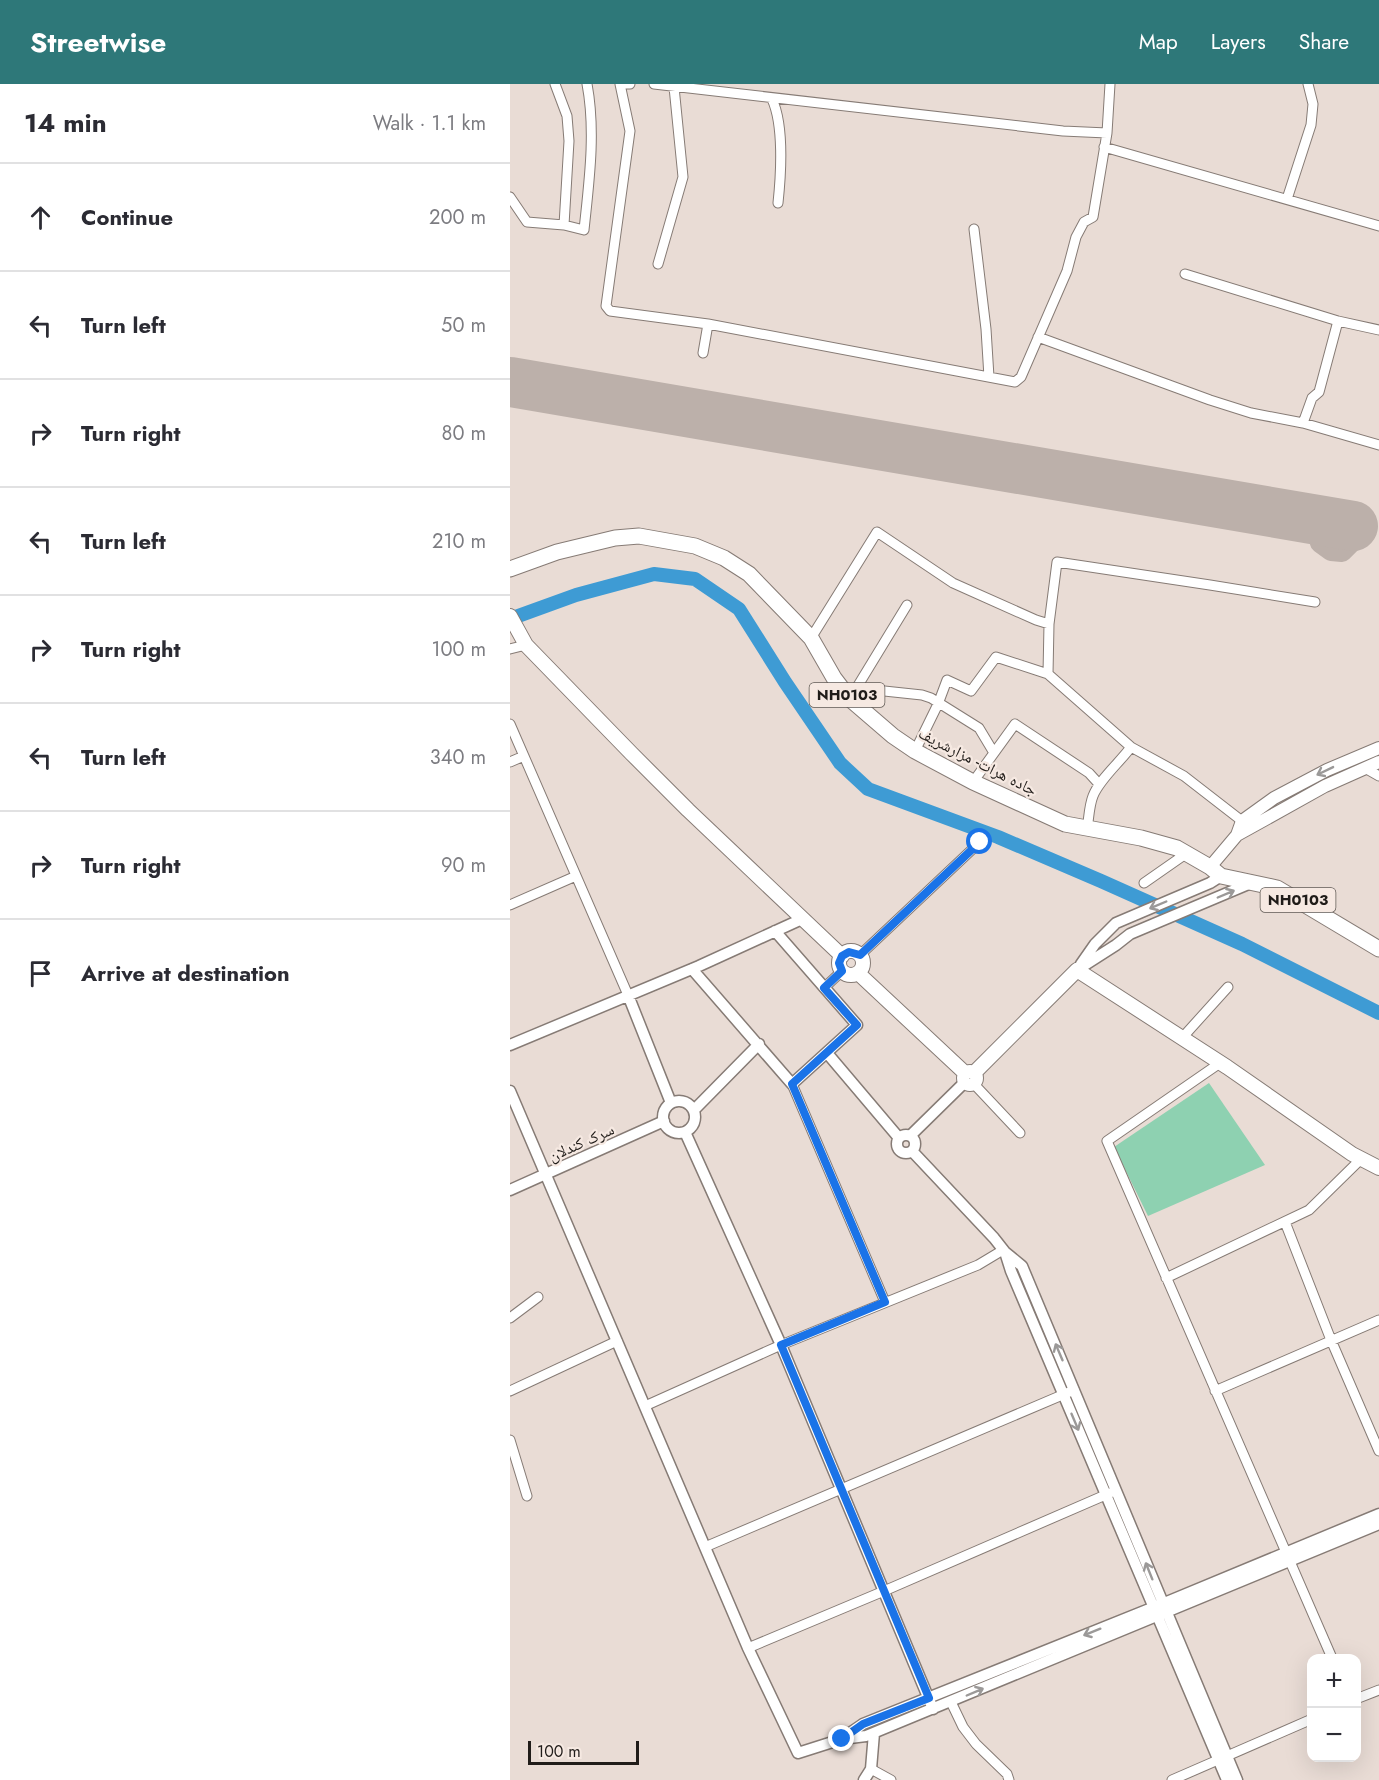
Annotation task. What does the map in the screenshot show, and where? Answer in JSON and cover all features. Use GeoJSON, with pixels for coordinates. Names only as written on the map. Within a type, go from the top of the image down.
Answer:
{"type":"FeatureCollection","features":[{"type":"Feature","properties":{"kind":"highway","name":"جاده هرات- مزارشریف"},"geometry":{"type":"LineString","coordinates":[[510,569],[556,552],[615,538],[653,537],[695,546],[724,558],[748,574],[811,638],[834,678],[853,694],[893,736],[915,751],[973,782],[1065,824],[1141,837],[1177,848],[1216,872],[1277,888],[1375,942]]}},
{"type":"Feature","properties":{"kind":"main road"},"geometry":{"type":"LineString","coordinates":[[510,616],[526,645],[688,810],[842,956]]}},
{"type":"Feature","properties":{"kind":"main road"},"geometry":{"type":"LineString","coordinates":[[1216,872],[1237,835],[1242,821],[1274,798],[1327,770],[1379,748]]}},
{"type":"Feature","properties":{"kind":"main road"},"geometry":{"type":"LineString","coordinates":[[1237,835],[1325,786],[1379,762]]}},
{"type":"Feature","properties":{"kind":"main road"},"geometry":{"type":"LineString","coordinates":[[849,952],[860,955],[863,963],[858,973],[848,975],[842,971],[839,963],[842,956],[849,952]]}},
{"type":"Feature","properties":{"kind":"main road"},"geometry":{"type":"LineString","coordinates":[[858,973],[969,1078],[1077,969],[1361,1159],[1379,1168]]}},
{"type":"Feature","properties":{"kind":"street"},"geometry":{"type":"LineString","coordinates":[[555,84],[567,116],[569,141],[564,225]]}},
{"type":"Feature","properties":{"kind":"street"},"geometry":{"type":"LineString","coordinates":[[510,197],[527,222],[564,225],[584,230],[590,165],[590,103],[587,84]]}},
{"type":"Feature","properties":{"kind":"street"},"geometry":{"type":"LineString","coordinates":[[630,84],[620,84],[630,131],[606,306],[610,311],[708,324],[1015,381],[1019,380],[1067,271],[1076,237],[1084,222],[1093,216],[1107,133],[1110,84]]}},
{"type":"Feature","properties":{"kind":"street"},"geometry":{"type":"LineString","coordinates":[[654,84],[1063,131],[1107,133]]}},
{"type":"Feature","properties":{"kind":"street"},"geometry":{"type":"LineString","coordinates":[[1287,199],[1311,125],[1313,104],[1308,84]]}},
{"type":"Feature","properties":{"kind":"street"},"geometry":{"type":"LineString","coordinates":[[658,264],[683,177],[674,87]]}},
{"type":"Feature","properties":{"kind":"street"},"geometry":{"type":"LineString","coordinates":[[772,99],[778,112],[782,173],[778,203]]}},
{"type":"Feature","properties":{"kind":"street"},"geometry":{"type":"LineString","coordinates":[[1104,147],[1379,226]]}},
{"type":"Feature","properties":{"kind":"street"},"geometry":{"type":"LineString","coordinates":[[974,229],[989,376]]}},
{"type":"Feature","properties":{"kind":"street"},"geometry":{"type":"LineString","coordinates":[[1185,274],[1338,321],[1379,330]]}},
{"type":"Feature","properties":{"kind":"street"},"geometry":{"type":"LineString","coordinates":[[1303,423],[1312,398],[1319,392],[1338,321]]}},
{"type":"Feature","properties":{"kind":"street"},"geometry":{"type":"LineString","coordinates":[[703,353],[708,324]]}},
{"type":"Feature","properties":{"kind":"street"},"geometry":{"type":"LineString","coordinates":[[1038,337],[1210,400],[1251,413],[1303,423],[1379,446]]}},
{"type":"Feature","properties":{"kind":"street"},"geometry":{"type":"LineString","coordinates":[[811,638],[878,532],[954,584],[1049,624]]}},
{"type":"Feature","properties":{"kind":"street"},"geometry":{"type":"LineString","coordinates":[[1048,674],[1049,624],[1057,562],[1315,602]]}},
{"type":"Feature","properties":{"kind":"street"},"geometry":{"type":"LineString","coordinates":[[853,694],[907,604]]}},
{"type":"Feature","properties":{"kind":"street"},"geometry":{"type":"LineString","coordinates":[[510,649],[526,645]]}},
{"type":"Feature","properties":{"kind":"street"},"geometry":{"type":"LineString","coordinates":[[915,751],[947,680],[971,691],[996,657],[1048,674],[1131,747],[1184,776],[1242,821]]}},
{"type":"Feature","properties":{"kind":"street"},"geometry":{"type":"LineString","coordinates":[[853,694],[922,695],[931,698],[979,728],[994,753]]}},
{"type":"Feature","properties":{"kind":"street"},"geometry":{"type":"LineString","coordinates":[[510,724],[628,995],[671,1103]]}},
{"type":"Feature","properties":{"kind":"street"},"geometry":{"type":"LineString","coordinates":[[973,782],[1012,725],[1018,724],[1089,772],[1099,784]]}},
{"type":"Feature","properties":{"kind":"street"},"geometry":{"type":"LineString","coordinates":[[1087,829],[1092,797],[1099,784],[1118,765],[1131,747]]}},
{"type":"Feature","properties":{"kind":"street"},"geometry":{"type":"LineString","coordinates":[[510,762],[524,756]]}},
{"type":"Feature","properties":{"kind":"street"},"geometry":{"type":"LineString","coordinates":[[1365,768],[1379,776]]}},
{"type":"Feature","properties":{"kind":"street"},"geometry":{"type":"LineString","coordinates":[[860,955],[980,842]]}},
{"type":"Feature","properties":{"kind":"street"},"geometry":{"type":"LineString","coordinates":[[1144,883],[1187,853]]}},
{"type":"Feature","properties":{"kind":"street"},"geometry":{"type":"LineString","coordinates":[[1077,969],[1095,944],[1116,923],[1200,888],[1216,872]]}},
{"type":"Feature","properties":{"kind":"street"},"geometry":{"type":"LineString","coordinates":[[510,905],[576,876]]}},
{"type":"Feature","properties":{"kind":"street"},"geometry":{"type":"LineString","coordinates":[[1077,969],[1130,934],[1252,883]]}},
{"type":"Feature","properties":{"kind":"street"},"geometry":{"type":"LineString","coordinates":[[510,1045],[692,969],[802,919]]}},
{"type":"Feature","properties":{"kind":"street"},"geometry":{"type":"LineString","coordinates":[[775,932],[857,1025],[792,1084]]}},
{"type":"Feature","properties":{"kind":"street"},"geometry":{"type":"LineString","coordinates":[[692,969],[792,1084],[885,1302]]}},
{"type":"Feature","properties":{"kind":"street"},"geometry":{"type":"LineString","coordinates":[[824,988],[842,971]]}},
{"type":"Feature","properties":{"kind":"street"},"geometry":{"type":"LineString","coordinates":[[1182,1038],[1228,987]]}},
{"type":"Feature","properties":{"kind":"street"},"geometry":{"type":"LineString","coordinates":[[694,1110],[759,1044]]}},
{"type":"Feature","properties":{"kind":"street"},"geometry":{"type":"LineString","coordinates":[[827,1053],[915,1145],[912,1151]]}},
{"type":"Feature","properties":{"kind":"street"},"geometry":{"type":"LineString","coordinates":[[1220,1063],[1107,1142],[1330,1654]]}},
{"type":"Feature","properties":{"kind":"street"},"geometry":{"type":"LineString","coordinates":[[912,1151],[903,1153],[898,1149],[897,1143],[969,1078],[1020,1133]]}},
{"type":"Feature","properties":{"kind":"street"},"geometry":{"type":"LineString","coordinates":[[510,1091],[748,1648],[798,1753],[842,1739],[874,1733],[931,1704],[1288,1557],[1379,1524]]}},
{"type":"Feature","properties":{"kind":"street"},"geometry":{"type":"LineString","coordinates":[[681,1101],[694,1110],[693,1126],[685,1132],[670,1130],[664,1121],[664,1111],[671,1103],[681,1101]]}},
{"type":"Feature","properties":{"kind":"street","name":"سرک کندلان"},"geometry":{"type":"LineString","coordinates":[[510,1190],[664,1121]]}},
{"type":"Feature","properties":{"kind":"street"},"geometry":{"type":"LineString","coordinates":[[685,1132],[781,1345],[931,1704]]}},
{"type":"Feature","properties":{"kind":"street"},"geometry":{"type":"LineString","coordinates":[[912,1151],[1004,1251],[1022,1266],[1050,1332],[1069,1392],[1111,1493],[1223,1758],[1237,1780]]}},
{"type":"Feature","properties":{"kind":"street"},"geometry":{"type":"LineString","coordinates":[[1166,1278],[1310,1210],[1361,1159]]}},
{"type":"Feature","properties":{"kind":"street"},"geometry":{"type":"LineString","coordinates":[[1285,1222],[1331,1340],[1379,1450]]}},
{"type":"Feature","properties":{"kind":"street"},"geometry":{"type":"LineString","coordinates":[[645,1406],[781,1345],[978,1266],[1004,1251]]}},
{"type":"Feature","properties":{"kind":"street"},"geometry":{"type":"LineString","coordinates":[[1004,1251],[1039,1336],[1069,1392]]}},
{"type":"Feature","properties":{"kind":"street"},"geometry":{"type":"LineString","coordinates":[[510,1318],[538,1297]]}},
{"type":"Feature","properties":{"kind":"street"},"geometry":{"type":"LineString","coordinates":[[1215,1391],[1379,1320]]}},
{"type":"Feature","properties":{"kind":"street"},"geometry":{"type":"LineString","coordinates":[[1039,1336],[1050,1332]]}},
{"type":"Feature","properties":{"kind":"street"},"geometry":{"type":"LineString","coordinates":[[510,1391],[617,1341]]}},
{"type":"Feature","properties":{"kind":"street"},"geometry":{"type":"LineString","coordinates":[[705,1547],[1069,1392]]}},
{"type":"Feature","properties":{"kind":"street"},"geometry":{"type":"LineString","coordinates":[[510,1440],[527,1496]]}},
{"type":"Feature","properties":{"kind":"street"},"geometry":{"type":"LineString","coordinates":[[748,1648],[1111,1493]]}},
{"type":"Feature","properties":{"kind":"street"},"geometry":{"type":"LineString","coordinates":[[1288,1557],[1379,1514]]}},
{"type":"Feature","properties":{"kind":"street"},"geometry":{"type":"LineString","coordinates":[[842,1739],[863,1724],[931,1704],[951,1702],[1160,1610]]}},
{"type":"Feature","properties":{"kind":"street"},"geometry":{"type":"LineString","coordinates":[[1361,1697],[1379,1690]]}},
{"type":"Feature","properties":{"kind":"street"},"geometry":{"type":"LineString","coordinates":[[951,1702],[963,1727],[1010,1780]]}},
{"type":"Feature","properties":{"kind":"street"},"geometry":{"type":"LineString","coordinates":[[1172,1780],[1307,1721]]}},
{"type":"Feature","properties":{"kind":"street"},"geometry":{"type":"LineString","coordinates":[[864,1780],[871,1769],[874,1733]]}},
{"type":"Feature","properties":{"kind":"street"},"geometry":{"type":"LineString","coordinates":[[1223,1758],[1227,1780]]}},
{"type":"Feature","properties":{"kind":"street"},"geometry":{"type":"LineString","coordinates":[[871,1769],[891,1780]]}},
{"type":"Feature","properties":{"kind":"green space"},"geometry":{"type":"Polygon","coordinates":[[[1209,1083],[1265,1165],[1148,1216],[1114,1147],[1209,1083]]]}},
{"type":"Feature","properties":{"kind":"waterway"},"geometry":{"type":"LineString","coordinates":[[510,619],[576,595],[654,574],[695,579],[739,609],[840,763],[868,789],[998,837],[1101,881],[1242,944],[1379,1013]]}},
{"type":"Feature","properties":{"kind":"taxiway"},"geometry":{"type":"LineString","coordinates":[[1319,521],[1320,543],[1331,551],[1342,552],[1351,543],[1353,526]]}},
{"type":"Feature","properties":{"kind":"runway"},"geometry":{"type":"LineString","coordinates":[[510,382],[1353,526]]}},
{"type":"Feature","properties":{"kind":"route"},"geometry":{"type":"LineString","coordinates":[[842,1739],[863,1724],[929,1698],[781,1345],[885,1302],[792,1084],[857,1025],[824,988],[842,971],[839,963],[842,956],[849,952],[860,955],[980,842]]}}]}
